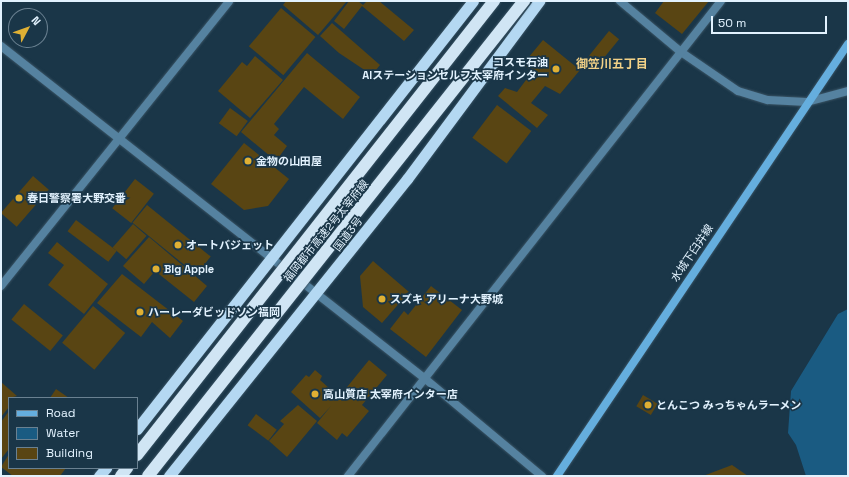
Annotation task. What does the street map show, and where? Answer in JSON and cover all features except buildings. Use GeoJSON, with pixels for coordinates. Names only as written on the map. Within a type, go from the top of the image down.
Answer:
{"type":"FeatureCollection","features":[{"type":"Feature","properties":{"kind":"highway"},"geometry":{"type":"LineString","coordinates":[[138,428],[272,260],[473,1]]}},
{"type":"Feature","properties":{"kind":"highway","name":"福岡都市高速2号太宰府線"},"geometry":{"type":"LineString","coordinates":[[138,454],[494,1]]}},
{"type":"Feature","properties":{"kind":"highway","name":"福岡都市高速2号太宰府線"},"geometry":{"type":"LineString","coordinates":[[148,476],[524,1]]}},
{"type":"Feature","properties":{"kind":"highway","name":"国道3号"},"geometry":{"type":"LineString","coordinates":[[169,476],[316,295],[407,179],[539,1]]}},
{"type":"Feature","properties":{"kind":"main road","name":"水城下臼井線"},"geometry":{"type":"LineString","coordinates":[[557,476],[807,102],[848,44]]}},
{"type":"Feature","properties":{"kind":"street"},"geometry":{"type":"LineString","coordinates":[[1,286],[119,136],[229,1]]}},
{"type":"Feature","properties":{"kind":"street"},"geometry":{"type":"LineString","coordinates":[[620,1],[681,52],[738,91],[768,100],[807,102],[848,91]]}},
{"type":"Feature","properties":{"kind":"street"},"geometry":{"type":"LineString","coordinates":[[348,476],[423,377],[599,159],[722,1]]}},
{"type":"Feature","properties":{"kind":"street"},"geometry":{"type":"LineString","coordinates":[[1,46],[119,136],[316,295],[423,377],[542,476]]}},
{"type":"Feature","properties":{"kind":"water"},"geometry":{"type":"Polygon","coordinates":[[[848,309],[848,476],[806,476],[796,445],[788,433],[791,391],[838,314],[848,309]]]}},
{"type":"Feature","properties":{"kind":"place","name":"コスモ石油 AIステーションセルフ太宰府インター"},"geometry":{"type":"Point","coordinates":[556,69]}},
{"type":"Feature","properties":{"kind":"place","name":"金物の山田屋"},"geometry":{"type":"Point","coordinates":[248,161]}},
{"type":"Feature","properties":{"kind":"place","name":"春日警察署大野交番"},"geometry":{"type":"Point","coordinates":[19,198]}},
{"type":"Feature","properties":{"kind":"place","name":"オートバジェット"},"geometry":{"type":"Point","coordinates":[178,245]}},
{"type":"Feature","properties":{"kind":"place","name":"Big Apple"},"geometry":{"type":"Point","coordinates":[156,269]}},
{"type":"Feature","properties":{"kind":"place","name":"スズキ アリーナ大野城"},"geometry":{"type":"Point","coordinates":[382,299]}},
{"type":"Feature","properties":{"kind":"place","name":"ハーレーダビッドソン福岡"},"geometry":{"type":"Point","coordinates":[140,312]}},
{"type":"Feature","properties":{"kind":"place","name":"高山質店 太宰府インター店"},"geometry":{"type":"Point","coordinates":[315,394]}},
{"type":"Feature","properties":{"kind":"place","name":"とんこつ みっちゃんラーメン"},"geometry":{"type":"Point","coordinates":[648,405]}},
{"type":"Feature","properties":{"kind":"district","name":"御笠川五丁目"},"geometry":{"type":"Point","coordinates":[612,65]}}]}
